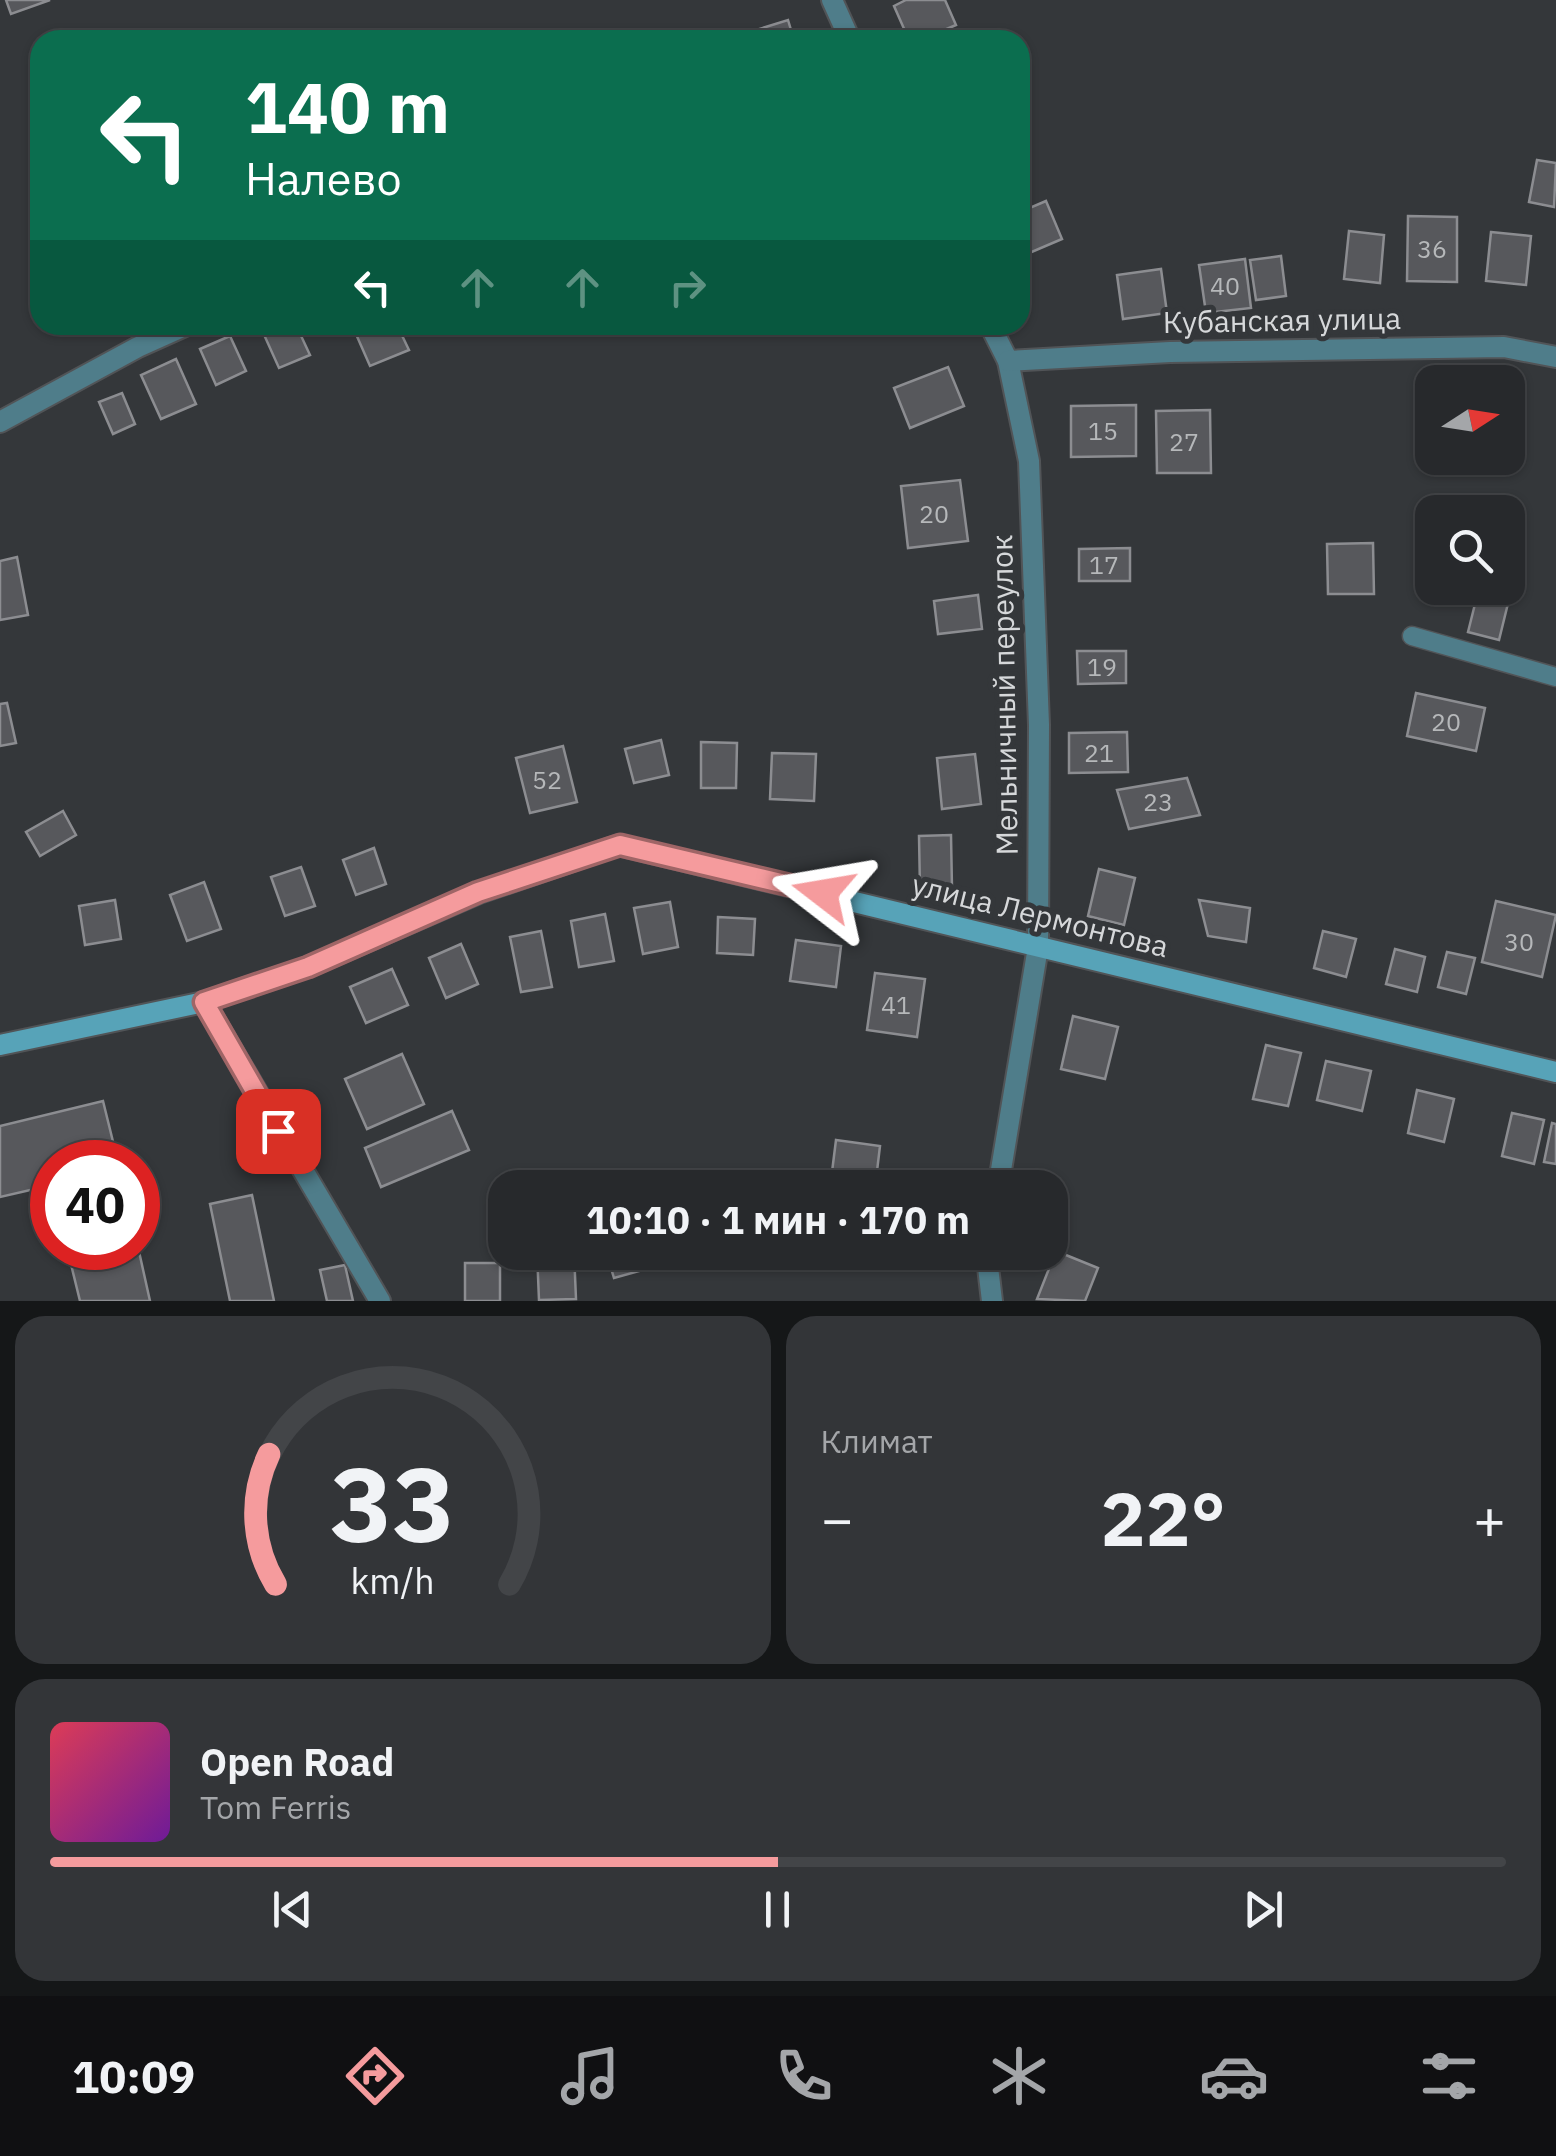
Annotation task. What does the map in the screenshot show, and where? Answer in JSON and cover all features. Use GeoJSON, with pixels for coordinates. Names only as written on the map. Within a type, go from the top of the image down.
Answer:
{"type":"FeatureCollection","features":[{"type":"Feature","properties":{"kind":"street"},"geometry":{"type":"LineString","coordinates":[[832,0],[846,30]]}},
{"type":"Feature","properties":{"kind":"street"},"geometry":{"type":"LineString","coordinates":[[0,422],[164,335]]}},
{"type":"Feature","properties":{"kind":"street","name":"Мельничный переулок"},"geometry":{"type":"LineString","coordinates":[[995,335],[1008,361],[1029,461],[1039,725],[1038,947],[1001,1170]]}},
{"type":"Feature","properties":{"kind":"street","name":"Кубанская улица"},"geometry":{"type":"LineString","coordinates":[[1008,361],[1170,352],[1504,347],[1556,357]]}},
{"type":"Feature","properties":{"kind":"street","name":"улица Лермонтова"},"geometry":{"type":"LineString","coordinates":[[0,1046],[204,1002],[308,967],[478,892],[620,845],[1556,1072]]}},
{"type":"Feature","properties":{"kind":"street"},"geometry":{"type":"LineString","coordinates":[[204,1002],[380,1301]]}},
{"type":"Feature","properties":{"kind":"street"},"geometry":{"type":"LineString","coordinates":[[988,1270],[992,1301]]}},
{"type":"Feature","properties":{"kind":"lane"},"geometry":{"type":"LineString","coordinates":[[1412,636],[1556,677]]}},
{"type":"Feature","properties":{"kind":"building"},"geometry":{"type":"Polygon","coordinates":[[[6,0],[50,0],[11,14],[6,0]]]}},
{"type":"Feature","properties":{"kind":"building"},"geometry":{"type":"Polygon","coordinates":[[[906,0],[945,0],[956,25],[944,30],[905,30],[894,6],[906,0]]]}},
{"type":"Feature","properties":{"kind":"building"},"geometry":{"type":"Polygon","coordinates":[[[788,20],[791,30],[756,30],[788,20]]]}},
{"type":"Feature","properties":{"kind":"building"},"geometry":{"type":"Polygon","coordinates":[[[1537,160],[1556,163],[1554,207],[1529,202],[1537,160]]]}},
{"type":"Feature","properties":{"kind":"building"},"geometry":{"type":"Polygon","coordinates":[[[1046,201],[1062,239],[1030,253],[1030,208],[1046,201]]]}},
{"type":"Feature","properties":{"kind":"building"},"geometry":{"type":"Polygon","coordinates":[[[1408,216],[1457,217],[1457,282],[1407,281],[1408,216]]]}},
{"type":"Feature","properties":{"kind":"building"},"geometry":{"type":"Polygon","coordinates":[[[1349,231],[1384,235],[1380,283],[1344,279],[1349,231]]]}},
{"type":"Feature","properties":{"kind":"building"},"geometry":{"type":"Polygon","coordinates":[[[1491,232],[1531,236],[1526,285],[1486,281],[1491,232]]]}},
{"type":"Feature","properties":{"kind":"building"},"geometry":{"type":"Polygon","coordinates":[[[1281,256],[1286,296],[1256,300],[1250,260],[1281,256]]]}},
{"type":"Feature","properties":{"kind":"building"},"geometry":{"type":"Polygon","coordinates":[[[1245,259],[1251,308],[1206,313],[1199,265],[1245,259]]]}},
{"type":"Feature","properties":{"kind":"building"},"geometry":{"type":"Polygon","coordinates":[[[1161,269],[1167,313],[1123,319],[1117,275],[1161,269]]]}},
{"type":"Feature","properties":{"kind":"building"},"geometry":{"type":"Polygon","coordinates":[[[264,335],[301,335],[310,355],[279,368],[264,335]]]}},
{"type":"Feature","properties":{"kind":"building"},"geometry":{"type":"Polygon","coordinates":[[[356,335],[402,335],[409,350],[370,366],[356,335]]]}},
{"type":"Feature","properties":{"kind":"building"},"geometry":{"type":"Polygon","coordinates":[[[230,336],[246,371],[216,385],[200,349],[230,336]]]}},
{"type":"Feature","properties":{"kind":"building"},"geometry":{"type":"Polygon","coordinates":[[[176,359],[196,404],[161,419],[141,375],[176,359]]]}},
{"type":"Feature","properties":{"kind":"building"},"geometry":{"type":"Polygon","coordinates":[[[948,367],[964,406],[910,428],[894,388],[948,367]]]}},
{"type":"Feature","properties":{"kind":"building"},"geometry":{"type":"Polygon","coordinates":[[[122,393],[135,424],[113,434],[99,402],[122,393]]]}},
{"type":"Feature","properties":{"kind":"building"},"geometry":{"type":"Polygon","coordinates":[[[1136,405],[1136,456],[1071,457],[1071,406],[1136,405]]]}},
{"type":"Feature","properties":{"kind":"building"},"geometry":{"type":"Polygon","coordinates":[[[1210,410],[1211,473],[1157,473],[1156,411],[1210,410]]]}},
{"type":"Feature","properties":{"kind":"building"},"geometry":{"type":"Polygon","coordinates":[[[960,480],[968,541],[908,548],[901,486],[960,480]]]}},
{"type":"Feature","properties":{"kind":"building"},"geometry":{"type":"Polygon","coordinates":[[[1373,543],[1374,594],[1328,594],[1327,544],[1373,543]]]}},
{"type":"Feature","properties":{"kind":"building"},"geometry":{"type":"Polygon","coordinates":[[[1130,548],[1130,581],[1079,581],[1079,549],[1130,548]]]}},
{"type":"Feature","properties":{"kind":"building"},"geometry":{"type":"Polygon","coordinates":[[[17,557],[28,615],[0,620],[0,561],[17,557]]]}},
{"type":"Feature","properties":{"kind":"building"},"geometry":{"type":"Polygon","coordinates":[[[978,595],[982,629],[938,634],[934,601],[978,595]]]}},
{"type":"Feature","properties":{"kind":"building"},"geometry":{"type":"Polygon","coordinates":[[[1475,605],[1508,605],[1499,640],[1468,632],[1475,605]]]}},
{"type":"Feature","properties":{"kind":"building"},"geometry":{"type":"Polygon","coordinates":[[[1077,651],[1126,651],[1126,683],[1078,684],[1077,651]]]}},
{"type":"Feature","properties":{"kind":"building"},"geometry":{"type":"Polygon","coordinates":[[[1416,693],[1485,708],[1476,751],[1407,736],[1416,693]]]}},
{"type":"Feature","properties":{"kind":"building"},"geometry":{"type":"Polygon","coordinates":[[[7,703],[16,743],[0,746],[0,704],[7,703]]]}},
{"type":"Feature","properties":{"kind":"building"},"geometry":{"type":"Polygon","coordinates":[[[1127,732],[1128,772],[1069,773],[1069,733],[1127,732]]]}},
{"type":"Feature","properties":{"kind":"building"},"geometry":{"type":"Polygon","coordinates":[[[661,740],[669,775],[634,783],[625,749],[661,740]]]}},
{"type":"Feature","properties":{"kind":"building"},"geometry":{"type":"Polygon","coordinates":[[[701,742],[737,743],[736,788],[701,788],[701,742]]]}},
{"type":"Feature","properties":{"kind":"building"},"geometry":{"type":"Polygon","coordinates":[[[563,746],[577,802],[530,813],[516,758],[563,746]]]}},
{"type":"Feature","properties":{"kind":"building"},"geometry":{"type":"Polygon","coordinates":[[[772,753],[816,754],[814,801],[770,799],[772,753]]]}},
{"type":"Feature","properties":{"kind":"building"},"geometry":{"type":"Polygon","coordinates":[[[975,754],[981,804],[942,809],[937,758],[975,754]]]}},
{"type":"Feature","properties":{"kind":"building"},"geometry":{"type":"Polygon","coordinates":[[[1187,778],[1200,815],[1129,829],[1117,790],[1187,778]]]}},
{"type":"Feature","properties":{"kind":"building"},"geometry":{"type":"Polygon","coordinates":[[[63,811],[76,835],[40,856],[26,832],[63,811]]]}},
{"type":"Feature","properties":{"kind":"building"},"geometry":{"type":"Polygon","coordinates":[[[951,835],[952,888],[920,889],[919,836],[951,835]]]}},
{"type":"Feature","properties":{"kind":"building"},"geometry":{"type":"Polygon","coordinates":[[[374,848],[386,884],[356,895],[343,860],[374,848]]]}},
{"type":"Feature","properties":{"kind":"building"},"geometry":{"type":"Polygon","coordinates":[[[301,867],[315,906],[285,916],[271,877],[301,867]]]}},
{"type":"Feature","properties":{"kind":"building"},"geometry":{"type":"Polygon","coordinates":[[[1099,869],[1135,878],[1124,925],[1088,916],[1099,869]]]}},
{"type":"Feature","properties":{"kind":"building"},"geometry":{"type":"Polygon","coordinates":[[[204,882],[221,929],[187,941],[170,895],[204,882]]]}},
{"type":"Feature","properties":{"kind":"building"},"geometry":{"type":"Polygon","coordinates":[[[115,900],[121,939],[85,945],[79,906],[115,900]]]}},
{"type":"Feature","properties":{"kind":"building"},"geometry":{"type":"Polygon","coordinates":[[[1199,900],[1250,908],[1246,942],[1208,936],[1199,900]]]}},
{"type":"Feature","properties":{"kind":"building"},"geometry":{"type":"Polygon","coordinates":[[[1496,901],[1556,915],[1542,977],[1482,962],[1496,901]]]}},
{"type":"Feature","properties":{"kind":"building"},"geometry":{"type":"Polygon","coordinates":[[[670,902],[678,947],[643,954],[634,908],[670,902]]]}},
{"type":"Feature","properties":{"kind":"building"},"geometry":{"type":"Polygon","coordinates":[[[605,914],[614,961],[579,967],[571,921],[605,914]]]}},
{"type":"Feature","properties":{"kind":"building"},"geometry":{"type":"Polygon","coordinates":[[[718,917],[755,919],[753,955],[717,953],[718,917]]]}},
{"type":"Feature","properties":{"kind":"building"},"geometry":{"type":"Polygon","coordinates":[[[541,931],[552,987],[521,992],[510,937],[541,931]]]}},
{"type":"Feature","properties":{"kind":"building"},"geometry":{"type":"Polygon","coordinates":[[[1323,931],[1356,939],[1346,977],[1314,968],[1323,931]]]}},
{"type":"Feature","properties":{"kind":"building"},"geometry":{"type":"Polygon","coordinates":[[[796,940],[841,946],[836,987],[790,981],[796,940]]]}},
{"type":"Feature","properties":{"kind":"building"},"geometry":{"type":"Polygon","coordinates":[[[461,944],[478,984],[446,998],[429,958],[461,944]]]}},
{"type":"Feature","properties":{"kind":"building"},"geometry":{"type":"Polygon","coordinates":[[[1395,949],[1425,957],[1417,992],[1386,984],[1395,949]]]}},
{"type":"Feature","properties":{"kind":"building"},"geometry":{"type":"Polygon","coordinates":[[[1447,952],[1475,958],[1466,994],[1438,987],[1447,952]]]}},
{"type":"Feature","properties":{"kind":"building"},"geometry":{"type":"Polygon","coordinates":[[[392,969],[408,1005],[366,1023],[350,987],[392,969]]]}},
{"type":"Feature","properties":{"kind":"building"},"geometry":{"type":"Polygon","coordinates":[[[875,973],[925,979],[917,1037],[867,1030],[875,973]]]}},
{"type":"Feature","properties":{"kind":"building"},"geometry":{"type":"Polygon","coordinates":[[[1073,1016],[1118,1027],[1105,1079],[1061,1069],[1073,1016]]]}},
{"type":"Feature","properties":{"kind":"building"},"geometry":{"type":"Polygon","coordinates":[[[1266,1045],[1301,1053],[1288,1106],[1253,1099],[1266,1045]]]}},
{"type":"Feature","properties":{"kind":"building"},"geometry":{"type":"Polygon","coordinates":[[[402,1054],[424,1104],[367,1129],[345,1079],[402,1054]]]}},
{"type":"Feature","properties":{"kind":"building"},"geometry":{"type":"Polygon","coordinates":[[[1326,1061],[1371,1071],[1362,1111],[1317,1100],[1326,1061]]]}},
{"type":"Feature","properties":{"kind":"building"},"geometry":{"type":"Polygon","coordinates":[[[1417,1090],[1454,1099],[1444,1142],[1408,1133],[1417,1090]]]}},
{"type":"Feature","properties":{"kind":"building"},"geometry":{"type":"Polygon","coordinates":[[[103,1101],[113,1140],[30,1140],[30,1190],[0,1197],[0,1126],[103,1101]]]}},
{"type":"Feature","properties":{"kind":"building"},"geometry":{"type":"Polygon","coordinates":[[[452,1111],[469,1150],[381,1187],[365,1148],[452,1111]]]}},
{"type":"Feature","properties":{"kind":"building"},"geometry":{"type":"Polygon","coordinates":[[[1512,1113],[1544,1120],[1534,1164],[1502,1156],[1512,1113]]]}},
{"type":"Feature","properties":{"kind":"building"},"geometry":{"type":"Polygon","coordinates":[[[1552,1123],[1556,1124],[1556,1164],[1544,1162],[1552,1123]]]}},
{"type":"Feature","properties":{"kind":"building"},"geometry":{"type":"Polygon","coordinates":[[[836,1140],[880,1146],[877,1170],[832,1170],[836,1140]]]}},
{"type":"Feature","properties":{"kind":"building"},"geometry":{"type":"Polygon","coordinates":[[[252,1195],[274,1301],[230,1301],[210,1204],[252,1195]]]}},
{"type":"Feature","properties":{"kind":"building"},"geometry":{"type":"Polygon","coordinates":[[[1068,1256],[1098,1268],[1085,1301],[1037,1299],[1048,1270],[1068,1270],[1068,1256]]]}},
{"type":"Feature","properties":{"kind":"building"},"geometry":{"type":"Polygon","coordinates":[[[465,1263],[488,1263],[488,1270],[500,1270],[500,1301],[465,1301],[465,1263]]]}},
{"type":"Feature","properties":{"kind":"building"},"geometry":{"type":"Polygon","coordinates":[[[345,1265],[353,1301],[327,1301],[320,1270],[345,1265]]]}},
{"type":"Feature","properties":{"kind":"building"},"geometry":{"type":"Polygon","coordinates":[[[72,1270],[143,1270],[150,1301],[80,1301],[72,1270]]]}},
{"type":"Feature","properties":{"kind":"building"},"geometry":{"type":"Polygon","coordinates":[[[538,1270],[575,1270],[576,1299],[539,1300],[538,1270]]]}},
{"type":"Feature","properties":{"kind":"building"},"geometry":{"type":"Polygon","coordinates":[[[612,1270],[643,1270],[614,1278],[612,1270]]]}},
{"type":"Feature","properties":{"kind":"route"},"geometry":{"type":"LineString","coordinates":[[278,1131],[204,1002],[308,967],[478,892],[620,845],[823,893]]}}]}
